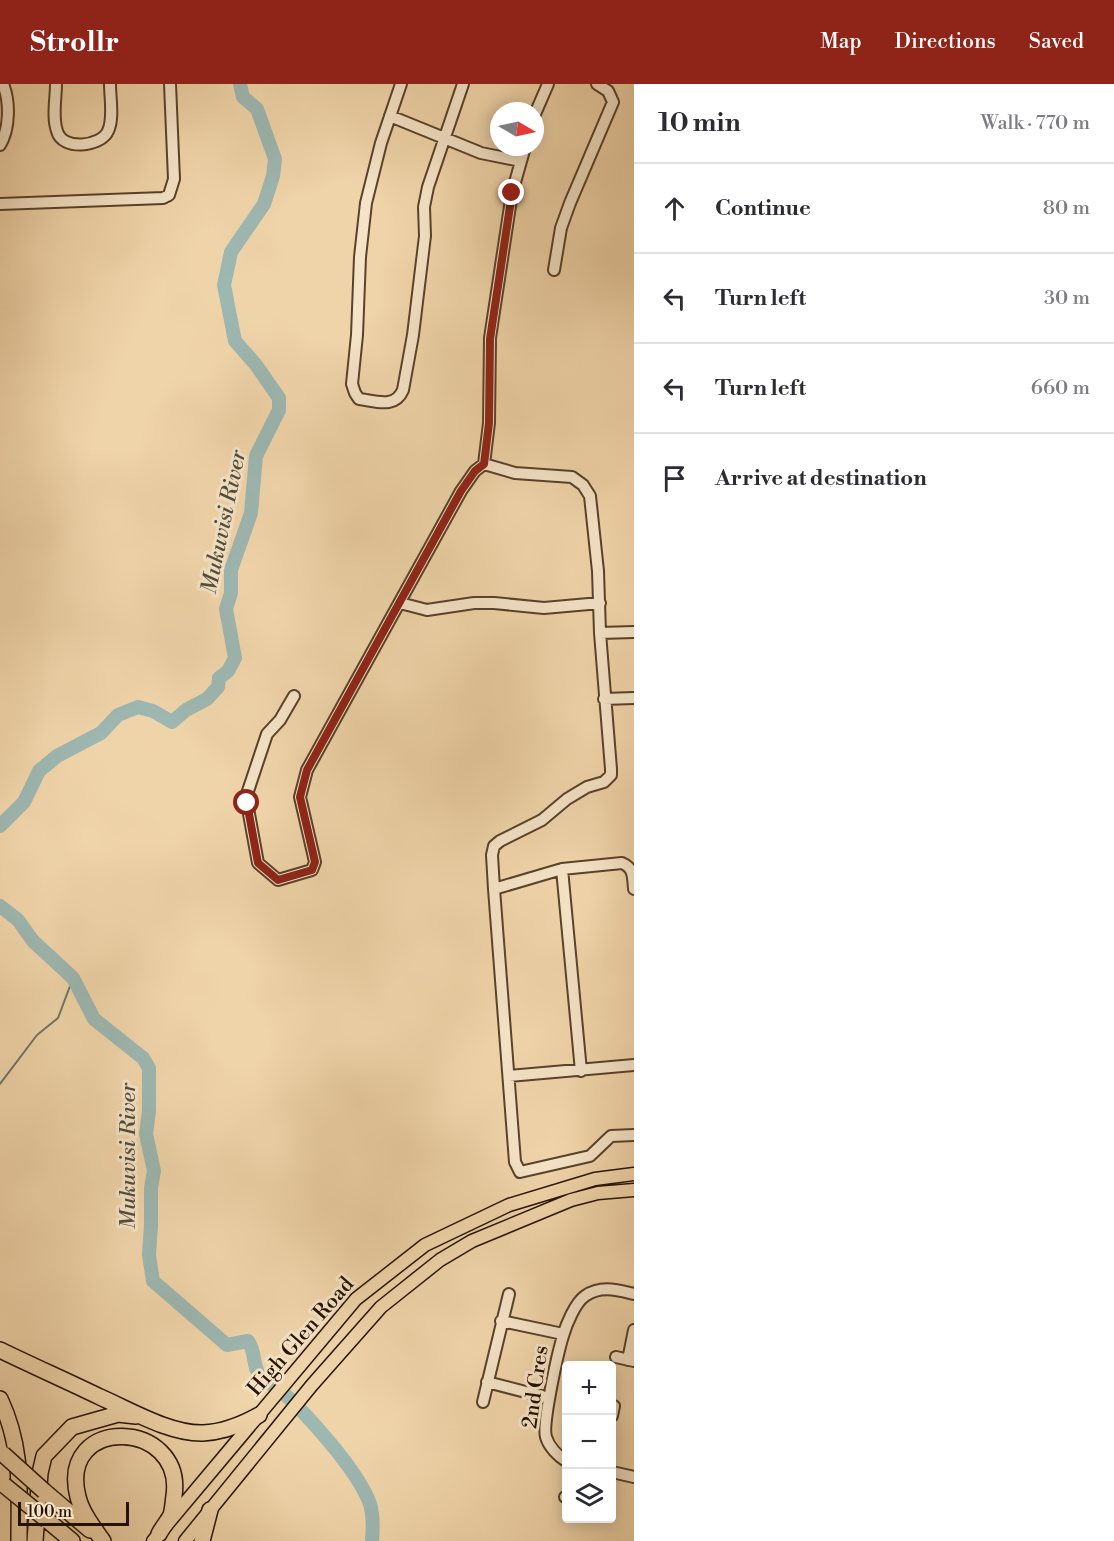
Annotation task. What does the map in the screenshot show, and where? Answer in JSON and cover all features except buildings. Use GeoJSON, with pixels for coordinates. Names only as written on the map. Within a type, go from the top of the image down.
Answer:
{"type":"FeatureCollection","features":[{"type":"Feature","properties":{"kind":"highway"},"geometry":{"type":"LineString","coordinates":[[0,1350],[142,1416],[180,1430],[202,1433],[240,1426],[259,1415]]}},
{"type":"Feature","properties":{"kind":"highway"},"geometry":{"type":"LineString","coordinates":[[0,1399],[9,1418],[18,1458],[19,1541]]}},
{"type":"Feature","properties":{"kind":"highway"},"geometry":{"type":"LineString","coordinates":[[35,1541],[40,1473],[44,1456],[72,1426],[118,1414],[142,1416]]}},
{"type":"Feature","properties":{"kind":"highway"},"geometry":{"type":"LineString","coordinates":[[103,1541],[86,1517],[78,1499],[75,1482],[76,1467],[85,1450],[104,1439],[127,1435],[149,1443],[165,1456],[172,1470],[175,1485],[171,1515],[156,1538]]}},
{"type":"Feature","properties":{"kind":"highway"},"geometry":{"type":"LineString","coordinates":[[2,1453],[103,1541]]}},
{"type":"Feature","properties":{"kind":"highway"},"geometry":{"type":"LineString","coordinates":[[2,1483],[72,1541]]}},
{"type":"Feature","properties":{"kind":"highway"},"geometry":{"type":"LineString","coordinates":[[202,1541],[210,1510]]}},
{"type":"Feature","properties":{"kind":"main road","name":"High Glen Road"},"geometry":{"type":"LineString","coordinates":[[156,1538],[357,1299],[425,1245],[509,1205],[595,1179],[634,1174]]}},
{"type":"Feature","properties":{"kind":"main road","name":"High Glen Road"},"geometry":{"type":"LineString","coordinates":[[185,1541],[312,1385],[381,1307],[440,1260],[472,1240],[572,1200],[598,1193],[634,1190]]}},
{"type":"Feature","properties":{"kind":"street"},"geometry":{"type":"LineString","coordinates":[[0,145],[5,136],[8,110],[3,84]]}},
{"type":"Feature","properties":{"kind":"street"},"geometry":{"type":"LineString","coordinates":[[56,84],[57,132],[64,141],[82,144],[104,138],[108,131],[110,84]]}},
{"type":"Feature","properties":{"kind":"street"},"geometry":{"type":"LineString","coordinates":[[0,204],[163,198],[169,195],[174,179],[170,84]]}},
{"type":"Feature","properties":{"kind":"street"},"geometry":{"type":"LineString","coordinates":[[401,84],[366,203],[360,257],[357,335],[352,384],[359,399],[388,403],[400,398],[403,390],[413,335],[425,236],[424,207],[428,187],[463,84]]}},
{"type":"Feature","properties":{"kind":"street"},"geometry":{"type":"LineString","coordinates":[[540,102],[548,84]]}},
{"type":"Feature","properties":{"kind":"street"},"geometry":{"type":"LineString","coordinates":[[554,270],[561,228],[613,102],[608,91],[597,84]]}},
{"type":"Feature","properties":{"kind":"street"},"geometry":{"type":"LineString","coordinates":[[390,116],[481,153],[521,160]]}},
{"type":"Feature","properties":{"kind":"street"},"geometry":{"type":"LineString","coordinates":[[294,696],[280,720],[267,734],[247,794],[258,863],[278,880],[312,870],[315,862],[300,797],[307,770],[461,491],[475,471],[484,464],[489,423],[490,339],[512,193],[522,156]]}},
{"type":"Feature","properties":{"kind":"street"},"geometry":{"type":"LineString","coordinates":[[484,464],[515,472],[572,477],[583,485],[590,496],[611,769],[609,779],[587,787],[567,799],[542,820],[494,846],[492,855],[515,1162],[520,1172],[590,1156],[611,1136],[634,1135]]}},
{"type":"Feature","properties":{"kind":"street"},"geometry":{"type":"LineString","coordinates":[[400,603],[427,610],[474,603],[544,608],[600,603]]}},
{"type":"Feature","properties":{"kind":"street"},"geometry":{"type":"LineString","coordinates":[[600,633],[634,632]]}},
{"type":"Feature","properties":{"kind":"street"},"geometry":{"type":"LineString","coordinates":[[604,699],[634,698]]}},
{"type":"Feature","properties":{"kind":"street"},"geometry":{"type":"LineString","coordinates":[[495,889],[562,869],[622,863],[633,872],[634,889]]}},
{"type":"Feature","properties":{"kind":"street"},"geometry":{"type":"LineString","coordinates":[[562,869],[582,1071]]}},
{"type":"Feature","properties":{"kind":"street"},"geometry":{"type":"LineString","coordinates":[[509,1076],[634,1065]]}},
{"type":"Feature","properties":{"kind":"street","name":"2nd Cres"},"geometry":{"type":"LineString","coordinates":[[562,1458],[545,1436],[549,1398],[563,1334],[584,1297],[599,1289],[612,1289],[634,1294]]}},
{"type":"Feature","properties":{"kind":"street"},"geometry":{"type":"LineString","coordinates":[[483,1402],[509,1294]]}},
{"type":"Feature","properties":{"kind":"street"},"geometry":{"type":"LineString","coordinates":[[501,1320],[563,1334]]}},
{"type":"Feature","properties":{"kind":"street"},"geometry":{"type":"LineString","coordinates":[[616,1357],[631,1360],[634,1330]]}},
{"type":"Feature","properties":{"kind":"street"},"geometry":{"type":"LineString","coordinates":[[488,1382],[549,1398]]}},
{"type":"Feature","properties":{"kind":"street"},"geometry":{"type":"LineString","coordinates":[[616,1473],[634,1477]]}},
{"type":"Feature","properties":{"kind":"waterway","name":"Mukuvisi River"},"geometry":{"type":"LineString","coordinates":[[0,826],[24,802],[39,771],[57,756],[101,733],[118,715],[138,707],[153,711],[172,722],[186,710],[207,699],[218,687],[219,678],[228,671],[235,658],[226,609],[231,593],[231,570],[251,513],[256,456],[279,410],[279,398],[256,365],[235,341],[224,285],[231,252],[264,204],[273,176],[275,159],[257,109],[243,97],[240,84]]}},
{"type":"Feature","properties":{"kind":"waterway","name":"Mukuvisi River"},"geometry":{"type":"LineString","coordinates":[[0,906],[18,920],[33,941],[73,978],[94,1019],[143,1058],[149,1068],[149,1111],[146,1134],[154,1171],[151,1188],[149,1255],[153,1281],[227,1345],[248,1341],[256,1369],[262,1379],[278,1388],[302,1411],[330,1442],[364,1490],[372,1512],[372,1541]]}},
{"type":"Feature","properties":{"kind":"waterway"},"geometry":{"type":"LineString","coordinates":[[0,1084],[37,1035],[58,1018],[73,978]]}},
{"type":"Feature","properties":{"kind":"route"},"geometry":{"type":"LineString","coordinates":[[247,803],[258,863],[278,880],[312,870],[315,862],[300,797],[307,770],[461,491],[475,471],[484,464],[489,423],[490,339],[512,193]]}}]}
